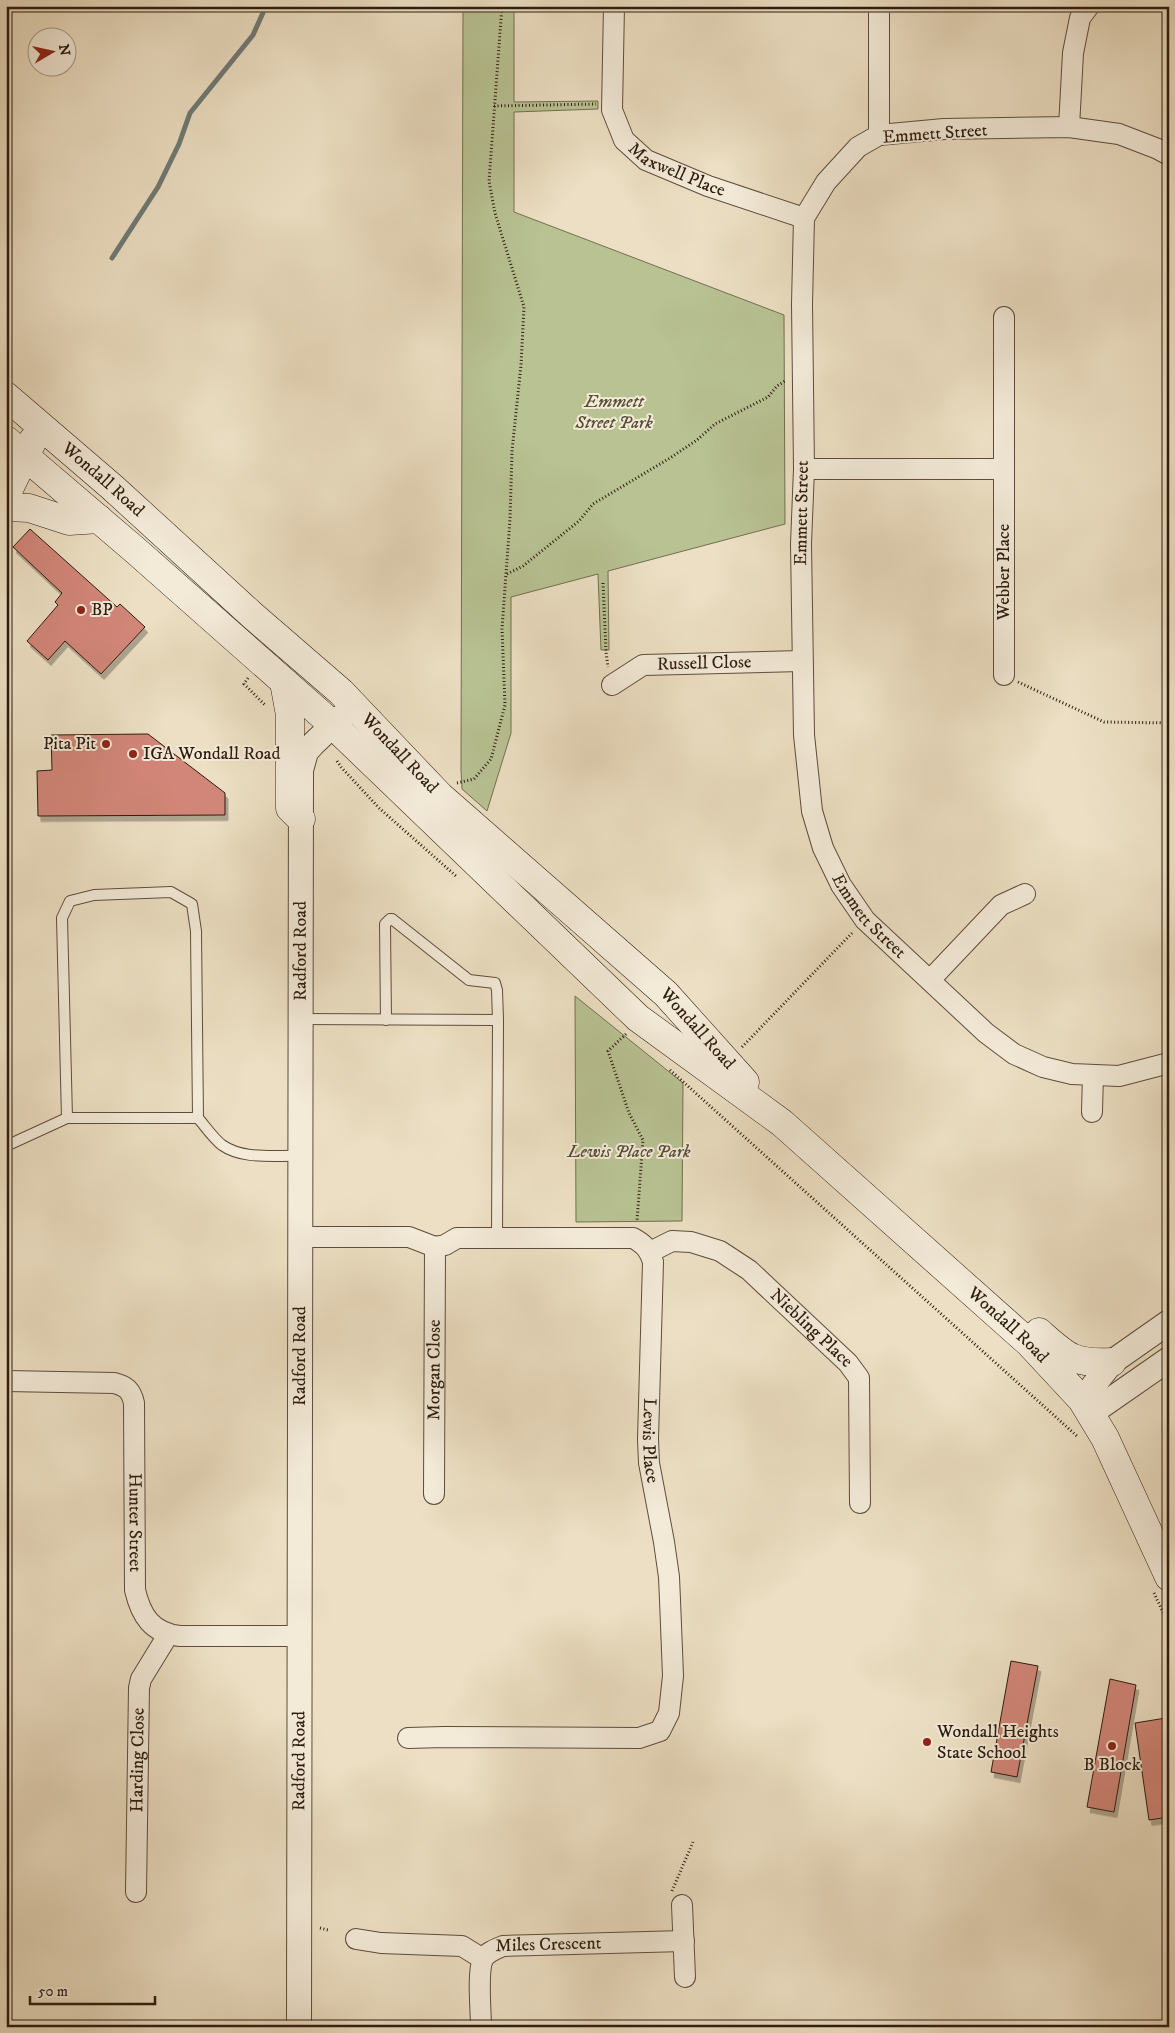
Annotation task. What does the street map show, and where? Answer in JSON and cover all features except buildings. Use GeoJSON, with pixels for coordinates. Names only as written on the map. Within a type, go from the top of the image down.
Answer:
{"type":"FeatureCollection","features":[{"type":"Feature","properties":{"kind":"main road"},"geometry":{"type":"LineString","coordinates":[[6,495],[13,445],[24,411]]}},
{"type":"Feature","properties":{"kind":"main road","name":"Wondall Road"},"geometry":{"type":"LineString","coordinates":[[24,411],[112,487],[354,705],[440,796],[666,994],[782,1123],[1029,1343],[1086,1407],[1105,1438],[1160,1581]]}},
{"type":"Feature","properties":{"kind":"main road","name":"Wondall Road"},"geometry":{"type":"LineString","coordinates":[[13,445],[332,725],[638,1030],[782,1123]]}},
{"type":"Feature","properties":{"kind":"main road"},"geometry":{"type":"LineString","coordinates":[[6,507],[29,508],[69,521],[99,519]]}},
{"type":"Feature","properties":{"kind":"main road"},"geometry":{"type":"LineString","coordinates":[[284,682],[290,715],[290,808],[301,819]]}},
{"type":"Feature","properties":{"kind":"main road"},"geometry":{"type":"LineString","coordinates":[[638,1030],[658,1015],[666,994]]}},
{"type":"Feature","properties":{"kind":"main road"},"geometry":{"type":"LineString","coordinates":[[969,1289],[987,1285],[1066,1356],[1083,1362],[1112,1362]]}},
{"type":"Feature","properties":{"kind":"street","name":"Maxwell Place"},"geometry":{"type":"LineString","coordinates":[[614,6],[612,110],[624,140],[646,160],[708,186],[804,218]]}},
{"type":"Feature","properties":{"kind":"street"},"geometry":{"type":"LineString","coordinates":[[879,6],[879,135]]}},
{"type":"Feature","properties":{"kind":"street"},"geometry":{"type":"LineString","coordinates":[[1069,127],[1072,53],[1080,18],[1089,6]]}},
{"type":"Feature","properties":{"kind":"street","name":"Emmett Street"},"geometry":{"type":"LineString","coordinates":[[1169,155],[1118,134],[1069,127],[944,129],[879,135],[858,148],[826,182],[804,218],[802,382],[804,468],[801,544],[801,661],[804,735],[812,811],[823,848],[841,885],[865,920],[986,1033],[1014,1054],[1043,1067],[1072,1074],[1119,1076],[1169,1063]]}},
{"type":"Feature","properties":{"kind":"street","name":"Webber Place"},"geometry":{"type":"LineString","coordinates":[[1004,317],[1004,675]]}},
{"type":"Feature","properties":{"kind":"street"},"geometry":{"type":"LineString","coordinates":[[804,468],[1004,469]]}},
{"type":"Feature","properties":{"kind":"street","name":"Russell Close"},"geometry":{"type":"LineString","coordinates":[[612,685],[643,664],[801,661]]}},
{"type":"Feature","properties":{"kind":"street","name":"Radford Road"},"geometry":{"type":"LineString","coordinates":[[299,2027],[301,770],[306,752],[354,705]]}},
{"type":"Feature","properties":{"kind":"street"},"geometry":{"type":"LineString","coordinates":[[930,980],[1001,905],[1025,894]]}},
{"type":"Feature","properties":{"kind":"street"},"geometry":{"type":"LineString","coordinates":[[1092,1112],[1094,1075]]}},
{"type":"Feature","properties":{"kind":"street"},"geometry":{"type":"LineString","coordinates":[[300,1237],[410,1237],[435,1247],[445,1245],[457,1238],[633,1238],[644,1244],[650,1252]]}},
{"type":"Feature","properties":{"kind":"street","name":"Niebling Place"},"geometry":{"type":"LineString","coordinates":[[650,1252],[672,1241],[691,1242],[720,1251],[749,1270],[848,1362],[859,1378],[860,1503]]}},
{"type":"Feature","properties":{"kind":"street","name":"Morgan Close"},"geometry":{"type":"LineString","coordinates":[[434,1494],[435,1247]]}},
{"type":"Feature","properties":{"kind":"street","name":"Lewis Place"},"geometry":{"type":"LineString","coordinates":[[408,1738],[639,1738],[660,1731],[669,1713],[672,1676],[669,1578],[649,1462],[648,1439],[654,1268],[650,1252]]}},
{"type":"Feature","properties":{"kind":"street"},"geometry":{"type":"LineString","coordinates":[[1086,1407],[1112,1362],[1169,1322]]}},
{"type":"Feature","properties":{"kind":"street"},"geometry":{"type":"LineString","coordinates":[[1086,1407],[1169,1360]]}},
{"type":"Feature","properties":{"kind":"street","name":"Hunter Street"},"geometry":{"type":"LineString","coordinates":[[6,1381],[114,1383],[124,1386],[132,1393],[134,1403],[134,1590],[138,1606],[146,1618],[158,1630],[168,1635]]}},
{"type":"Feature","properties":{"kind":"street"},"geometry":{"type":"LineString","coordinates":[[168,1635],[299,1636]]}},
{"type":"Feature","properties":{"kind":"street","name":"Harding Close"},"geometry":{"type":"LineString","coordinates":[[136,1892],[140,1679],[168,1635]]}},
{"type":"Feature","properties":{"kind":"street"},"geometry":{"type":"LineString","coordinates":[[676,1900],[684,1941],[685,1977]]}},
{"type":"Feature","properties":{"kind":"street"},"geometry":{"type":"LineString","coordinates":[[356,1939],[381,1943],[462,1946],[484,1959]]}},
{"type":"Feature","properties":{"kind":"street","name":"Miles Crescent"},"geometry":{"type":"LineString","coordinates":[[481,2027],[481,1978],[484,1959],[492,1950],[503,1946],[684,1941]]}},
{"type":"Feature","properties":{"kind":"lane"},"geometry":{"type":"LineString","coordinates":[[67,1118],[62,918],[70,902],[94,895],[170,892],[192,904],[196,931],[198,1118],[220,1144],[233,1152],[300,1156]]}},
{"type":"Feature","properties":{"kind":"lane"},"geometry":{"type":"LineString","coordinates":[[386,1020],[385,924],[390,919],[469,980],[495,983],[498,1020],[497,1238]]}},
{"type":"Feature","properties":{"kind":"lane"},"geometry":{"type":"LineString","coordinates":[[300,1019],[498,1020]]}},
{"type":"Feature","properties":{"kind":"lane"},"geometry":{"type":"LineString","coordinates":[[6,1146],[67,1118],[198,1118]]}},
{"type":"Feature","properties":{"kind":"path"},"geometry":{"type":"LineString","coordinates":[[452,785],[474,779],[491,759],[505,705],[502,629],[512,451],[521,365],[524,307],[495,213],[489,181],[502,6]]}},
{"type":"Feature","properties":{"kind":"path"},"geometry":{"type":"LineString","coordinates":[[494,106],[612,104]]}},
{"type":"Feature","properties":{"kind":"path"},"geometry":{"type":"LineString","coordinates":[[506,574],[523,566],[579,521],[593,504],[670,458],[697,440],[715,424],[768,397],[778,386],[786,381]]}},
{"type":"Feature","properties":{"kind":"path"},"geometry":{"type":"LineString","coordinates":[[603,583],[606,652],[612,685]]}},
{"type":"Feature","properties":{"kind":"path"},"geometry":{"type":"LineString","coordinates":[[1004,675],[1104,722],[1169,723]]}},
{"type":"Feature","properties":{"kind":"path"},"geometry":{"type":"LineString","coordinates":[[335,756],[341,767],[379,808],[463,882]]}},
{"type":"Feature","properties":{"kind":"path"},"geometry":{"type":"LineString","coordinates":[[740,1050],[865,920]]}},
{"type":"Feature","properties":{"kind":"path"},"geometry":{"type":"LineString","coordinates":[[633,1238],[636,1232],[643,1140],[629,1113],[608,1051],[628,1032],[638,1030]]}},
{"type":"Feature","properties":{"kind":"path"},"geometry":{"type":"LineString","coordinates":[[666,1067],[939,1311],[1081,1442]]}},
{"type":"Feature","properties":{"kind":"path"},"geometry":{"type":"LineString","coordinates":[[1160,1581],[1169,1625]]}},
{"type":"Feature","properties":{"kind":"path"},"geometry":{"type":"LineString","coordinates":[[676,1900],[693,1842]]}},
{"type":"Feature","properties":{"kind":"path"},"geometry":{"type":"LineString","coordinates":[[320,1928],[328,1930]]}},
{"type":"Feature","properties":{"kind":"green space","name":"Emmett Street Park"},"geometry":{"type":"Polygon","coordinates":[[[463,6],[514,6],[514,102],[598,101],[598,109],[514,112],[514,212],[784,315],[785,524],[608,571],[609,650],[601,650],[598,574],[511,597],[511,733],[487,811],[462,789],[461,770],[463,6]]]}},
{"type":"Feature","properties":{"kind":"green space","name":"Lewis Place Park"},"geometry":{"type":"Polygon","coordinates":[[[575,996],[683,1083],[682,1221],[576,1222],[575,996]]]}},
{"type":"Feature","properties":{"kind":"green space"},"geometry":{"type":"Polygon","coordinates":[[[822,2024],[1102,2027],[822,2027],[822,2024]]]}},
{"type":"Feature","properties":{"kind":"waterway"},"geometry":{"type":"LineString","coordinates":[[112,258],[158,187],[179,144],[190,113],[253,35],[266,6]]}},
{"type":"Feature","properties":{"kind":"place","name":"BP"},"geometry":{"type":"Point","coordinates":[81,610]}},
{"type":"Feature","properties":{"kind":"place","name":"Pita Pit"},"geometry":{"type":"Point","coordinates":[106,744]}},
{"type":"Feature","properties":{"kind":"place","name":"IGA Wondall Road"},"geometry":{"type":"Point","coordinates":[133,754]}},
{"type":"Feature","properties":{"kind":"place","name":"Wondall Heights State School"},"geometry":{"type":"Point","coordinates":[927,1742]}},
{"type":"Feature","properties":{"kind":"place","name":"B Block"},"geometry":{"type":"Point","coordinates":[1112,1746]}}]}
